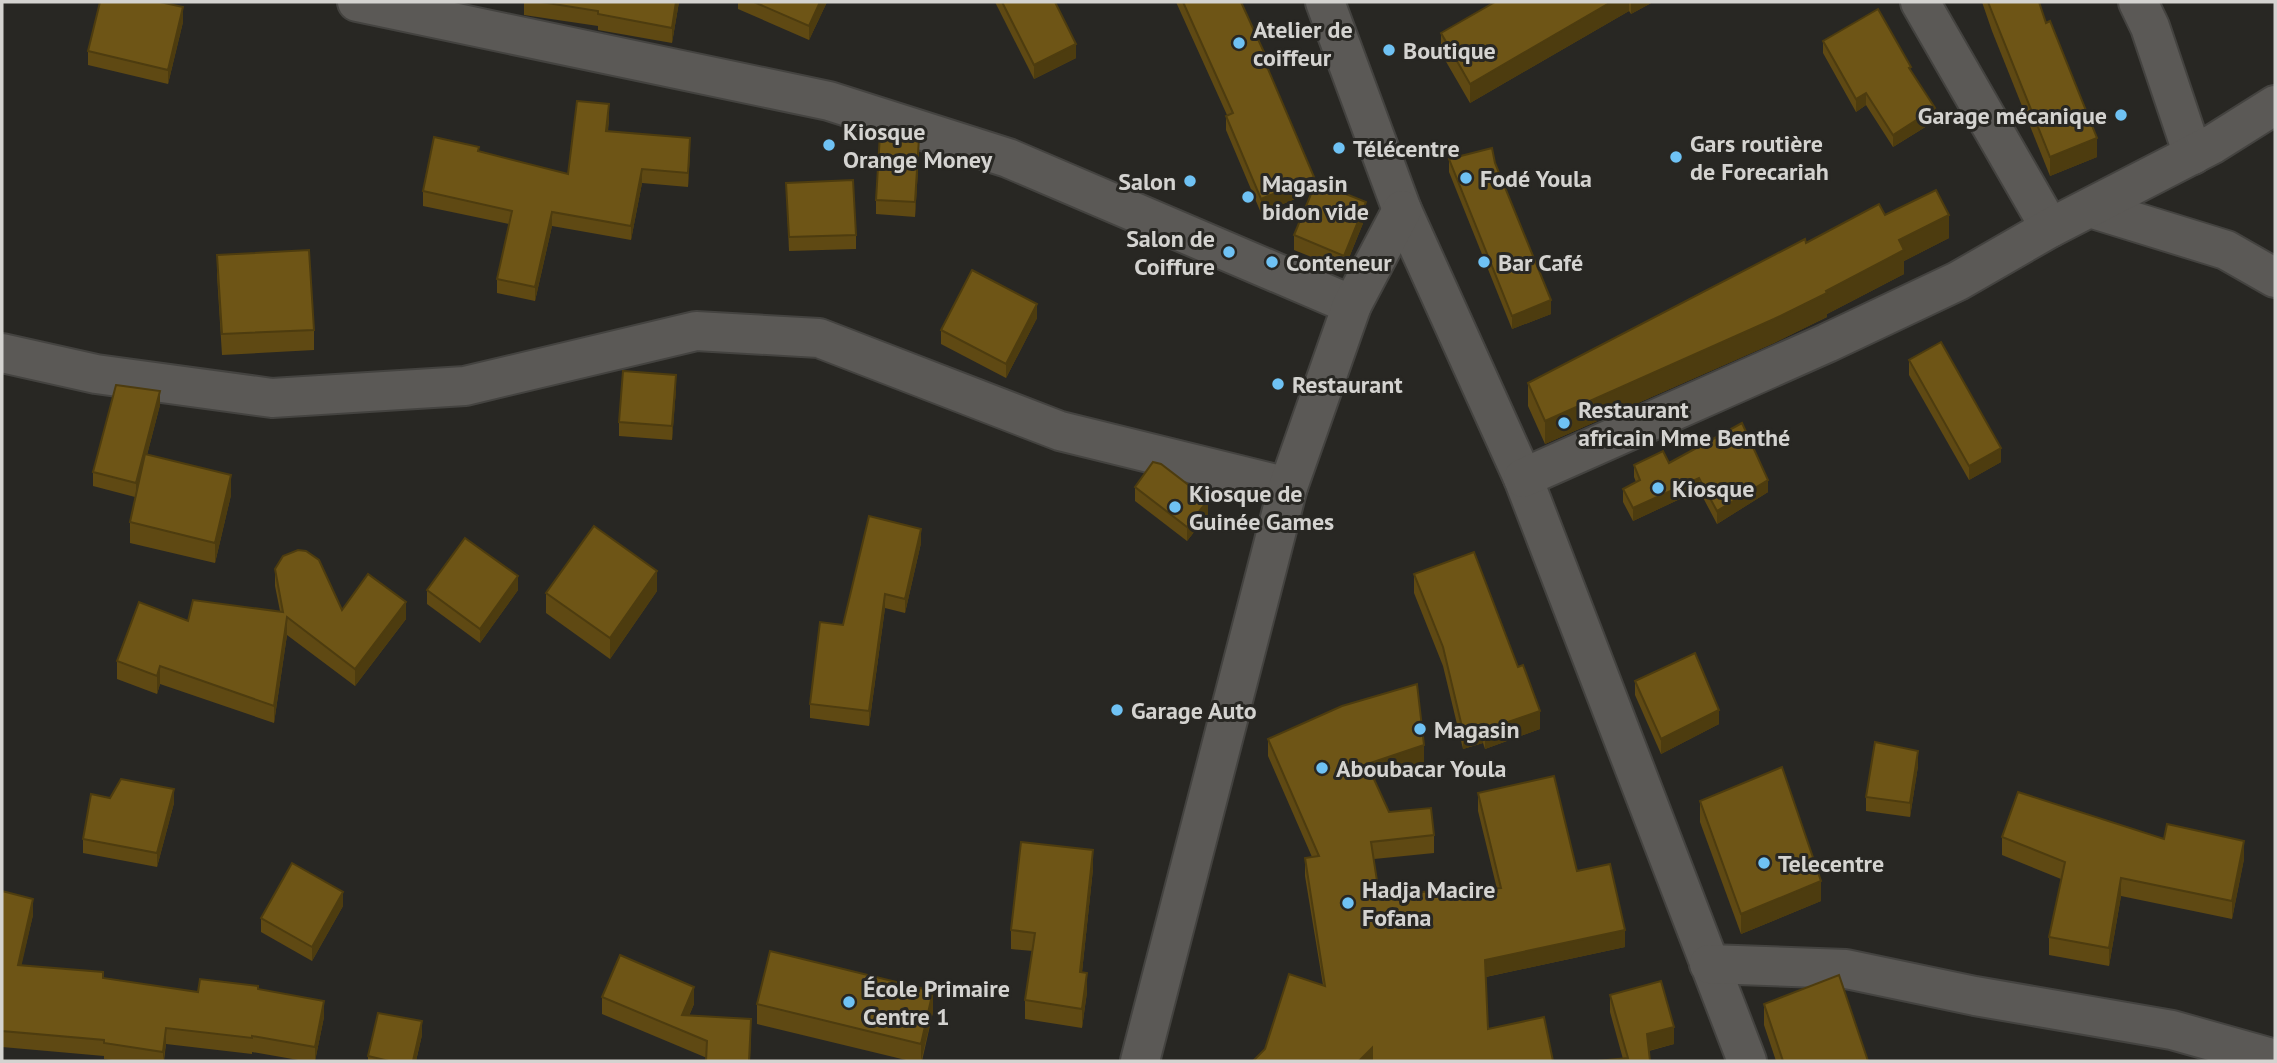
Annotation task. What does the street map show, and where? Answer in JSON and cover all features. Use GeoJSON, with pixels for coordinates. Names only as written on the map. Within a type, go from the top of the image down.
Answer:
{"type":"FeatureCollection","features":[{"type":"Feature","properties":{"kind":"street"},"geometry":{"type":"LineString","coordinates":[[358,2],[829,102],[1008,158],[1352,305]]}},
{"type":"Feature","properties":{"kind":"street"},"geometry":{"type":"LineString","coordinates":[[1325,2],[1402,210],[1523,478],[1747,1061]]}},
{"type":"Feature","properties":{"kind":"street"},"geometry":{"type":"LineString","coordinates":[[1920,2],[2050,228]]}},
{"type":"Feature","properties":{"kind":"street"},"geometry":{"type":"LineString","coordinates":[[2138,2],[2150,27],[2193,155]]}},
{"type":"Feature","properties":{"kind":"street"},"geometry":{"type":"LineString","coordinates":[[1523,478],[1958,281],[2050,228],[2193,155],[2275,105]]}},
{"type":"Feature","properties":{"kind":"street"},"geometry":{"type":"LineString","coordinates":[[2090,208],[2226,250],[2275,278]]}},
{"type":"Feature","properties":{"kind":"street"},"geometry":{"type":"LineString","coordinates":[[1140,1061],[1288,487],[1352,305],[1402,210]]}},
{"type":"Feature","properties":{"kind":"street"},"geometry":{"type":"LineString","coordinates":[[2,353],[96,374],[272,398],[465,386],[696,331],[818,338],[1060,431],[1288,487]]}},
{"type":"Feature","properties":{"kind":"street"},"geometry":{"type":"LineString","coordinates":[[1710,964],[1846,969],[1975,996],[2172,1030],[2275,1059]]}},
{"type":"Feature","properties":{"kind":"building"},"geometry":{"type":"Polygon","coordinates":[[[100,2],[160,2],[183,7],[168,70],[88,51],[100,2]]]}},
{"type":"Feature","properties":{"kind":"building"},"geometry":{"type":"Polygon","coordinates":[[[541,2],[676,2],[672,28],[598,14],[598,11],[541,2]]]}},
{"type":"Feature","properties":{"kind":"building"},"geometry":{"type":"Polygon","coordinates":[[[754,2],[820,2],[809,26],[754,2]]]}},
{"type":"Feature","properties":{"kind":"building"},"geometry":{"type":"Polygon","coordinates":[[[1002,2],[1055,2],[1076,44],[1034,65],[1002,2]]]}},
{"type":"Feature","properties":{"kind":"building"},"geometry":{"type":"Polygon","coordinates":[[[1183,2],[1241,2],[1268,61],[1265,62],[1314,177],[1261,199],[1226,116],[1233,113],[1183,2]]]}},
{"type":"Feature","properties":{"kind":"building"},"geometry":{"type":"Polygon","coordinates":[[[1495,2],[1611,2],[1470,84],[1441,33],[1495,2]]]}},
{"type":"Feature","properties":{"kind":"building"},"geometry":{"type":"Polygon","coordinates":[[[1988,2],[2039,2],[2046,23],[2050,21],[2097,138],[2050,157],[1988,2]]]}},
{"type":"Feature","properties":{"kind":"building"},"geometry":{"type":"Polygon","coordinates":[[[1878,9],[1911,67],[1909,68],[1935,108],[1893,135],[1866,93],[1856,99],[1823,41],[1878,9]]]}},
{"type":"Feature","properties":{"kind":"building"},"geometry":{"type":"Polygon","coordinates":[[[577,101],[609,104],[606,131],[690,138],[688,173],[642,169],[631,226],[552,212],[535,287],[497,279],[512,211],[423,191],[434,137],[479,147],[478,151],[568,174],[577,101]]]}},
{"type":"Feature","properties":{"kind":"building"},"geometry":{"type":"Polygon","coordinates":[[[880,134],[919,138],[915,202],[876,200],[880,134]]]}},
{"type":"Feature","properties":{"kind":"building"},"geometry":{"type":"Polygon","coordinates":[[[1492,148],[1495,163],[1551,300],[1512,316],[1449,159],[1492,148]]]}},
{"type":"Feature","properties":{"kind":"building"},"geometry":{"type":"Polygon","coordinates":[[[853,180],[856,235],[789,237],[786,183],[853,180]]]}},
{"type":"Feature","properties":{"kind":"building"},"geometry":{"type":"Polygon","coordinates":[[[1316,182],[1366,202],[1344,256],[1294,235],[1316,182]]]}},
{"type":"Feature","properties":{"kind":"building"},"geometry":{"type":"Polygon","coordinates":[[[1936,190],[1949,215],[1899,240],[1904,250],[1774,319],[1545,421],[1528,383],[1805,239],[1806,243],[1879,204],[1885,215],[1936,190]]]}},
{"type":"Feature","properties":{"kind":"building"},"geometry":{"type":"Polygon","coordinates":[[[309,250],[314,330],[222,334],[217,255],[309,250]]]}},
{"type":"Feature","properties":{"kind":"building"},"geometry":{"type":"Polygon","coordinates":[[[972,270],[1037,304],[1006,364],[941,330],[972,270]]]}},
{"type":"Feature","properties":{"kind":"building"},"geometry":{"type":"Polygon","coordinates":[[[1941,342],[2001,448],[1969,466],[1909,360],[1941,342]]]}},
{"type":"Feature","properties":{"kind":"building"},"geometry":{"type":"Polygon","coordinates":[[[623,371],[676,375],[672,426],[619,422],[623,371]]]}},
{"type":"Feature","properties":{"kind":"building"},"geometry":{"type":"Polygon","coordinates":[[[116,385],[160,391],[136,483],[93,472],[116,385]]]}},
{"type":"Feature","properties":{"kind":"building"},"geometry":{"type":"Polygon","coordinates":[[[1742,423],[1768,480],[1717,511],[1699,478],[1633,508],[1623,489],[1640,480],[1634,465],[1663,451],[1669,463],[1742,423]]]}},
{"type":"Feature","properties":{"kind":"building"},"geometry":{"type":"Polygon","coordinates":[[[145,454],[231,475],[215,543],[130,522],[145,454]]]}},
{"type":"Feature","properties":{"kind":"building"},"geometry":{"type":"Polygon","coordinates":[[[1153,462],[1161,464],[1208,500],[1187,527],[1135,487],[1153,462]]]}},
{"type":"Feature","properties":{"kind":"building"},"geometry":{"type":"Polygon","coordinates":[[[869,516],[921,529],[905,599],[885,594],[869,711],[810,704],[820,622],[843,625],[869,516]]]}},
{"type":"Feature","properties":{"kind":"building"},"geometry":{"type":"Polygon","coordinates":[[[594,526],[657,571],[610,638],[546,593],[594,526]]]}},
{"type":"Feature","properties":{"kind":"building"},"geometry":{"type":"Polygon","coordinates":[[[465,538],[518,576],[480,629],[427,590],[465,538]]]}},
{"type":"Feature","properties":{"kind":"building"},"geometry":{"type":"Polygon","coordinates":[[[298,550],[306,551],[319,560],[342,610],[368,574],[406,602],[355,669],[287,617],[274,706],[160,666],[157,676],[117,661],[139,602],[188,621],[193,600],[283,612],[275,569],[283,556],[298,550]]]}},
{"type":"Feature","properties":{"kind":"building"},"geometry":{"type":"Polygon","coordinates":[[[1474,552],[1518,667],[1523,665],[1540,711],[1485,730],[1483,724],[1463,731],[1443,647],[1414,574],[1474,552]]]}},
{"type":"Feature","properties":{"kind":"building"},"geometry":{"type":"Polygon","coordinates":[[[1695,653],[1719,710],[1661,739],[1635,681],[1695,653]]]}},
{"type":"Feature","properties":{"kind":"building"},"geometry":{"type":"Polygon","coordinates":[[[1417,684],[1424,745],[1367,764],[1389,812],[1431,808],[1434,835],[1371,842],[1379,894],[1501,888],[1478,793],[1554,776],[1577,871],[1610,864],[1625,930],[1485,960],[1488,1029],[1544,1017],[1553,1061],[1372,1061],[1372,1048],[1359,1061],[1253,1061],[1265,1049],[1289,974],[1325,986],[1305,858],[1319,856],[1268,739],[1342,706],[1417,684]]]}},
{"type":"Feature","properties":{"kind":"building"},"geometry":{"type":"Polygon","coordinates":[[[1875,742],[1918,751],[1910,803],[1866,797],[1875,742]]]}},
{"type":"Feature","properties":{"kind":"building"},"geometry":{"type":"Polygon","coordinates":[[[1782,767],[1821,881],[1741,914],[1700,801],[1782,767]]]}},
{"type":"Feature","properties":{"kind":"building"},"geometry":{"type":"Polygon","coordinates":[[[121,779],[174,789],[157,853],[83,839],[91,794],[110,798],[121,779]]]}},
{"type":"Feature","properties":{"kind":"building"},"geometry":{"type":"Polygon","coordinates":[[[2018,792],[2164,839],[2167,824],[2244,841],[2232,901],[2121,878],[2109,948],[2049,937],[2065,862],[2002,837],[2018,792]]]}},
{"type":"Feature","properties":{"kind":"building"},"geometry":{"type":"Polygon","coordinates":[[[1021,842],[1093,850],[1080,972],[1087,973],[1082,1009],[1025,1000],[1035,933],[1011,930],[1021,842]]]}},
{"type":"Feature","properties":{"kind":"building"},"geometry":{"type":"Polygon","coordinates":[[[292,863],[343,892],[312,947],[261,918],[292,863]]]}},
{"type":"Feature","properties":{"kind":"building"},"geometry":{"type":"Polygon","coordinates":[[[2,891],[33,899],[18,965],[103,972],[103,978],[198,992],[200,979],[258,986],[258,989],[324,1001],[315,1047],[252,1036],[166,1028],[163,1052],[104,1043],[104,1040],[2,1031],[2,891]]]}},
{"type":"Feature","properties":{"kind":"building"},"geometry":{"type":"Polygon","coordinates":[[[770,951],[933,991],[921,1044],[757,1004],[770,951]]]}},
{"type":"Feature","properties":{"kind":"building"},"geometry":{"type":"Polygon","coordinates":[[[620,955],[694,987],[682,1015],[751,1019],[749,1061],[706,1061],[707,1041],[602,997],[620,955]]]}},
{"type":"Feature","properties":{"kind":"building"},"geometry":{"type":"Polygon","coordinates":[[[1839,975],[1868,1061],[1783,1061],[1764,1004],[1839,975]]]}},
{"type":"Feature","properties":{"kind":"building"},"geometry":{"type":"Polygon","coordinates":[[[1661,981],[1674,1027],[1647,1034],[1650,1061],[1597,1061],[1628,1058],[1610,995],[1661,981]]]}},
{"type":"Feature","properties":{"kind":"building"},"geometry":{"type":"Polygon","coordinates":[[[378,1013],[422,1021],[413,1061],[389,1061],[368,1056],[378,1013]]]}},
{"type":"Feature","properties":{"kind":"place","name":"Atelier de coiffeur"},"geometry":{"type":"Point","coordinates":[1239,43]}},
{"type":"Feature","properties":{"kind":"place","name":"Boutique"},"geometry":{"type":"Point","coordinates":[1389,50]}},
{"type":"Feature","properties":{"kind":"place","name":"Garage mécanique"},"geometry":{"type":"Point","coordinates":[2121,115]}},
{"type":"Feature","properties":{"kind":"place","name":"Kiosque Orange Money"},"geometry":{"type":"Point","coordinates":[829,145]}},
{"type":"Feature","properties":{"kind":"place","name":"Télécentre"},"geometry":{"type":"Point","coordinates":[1339,148]}},
{"type":"Feature","properties":{"kind":"place","name":"Gars routière de Forecariah"},"geometry":{"type":"Point","coordinates":[1676,157]}},
{"type":"Feature","properties":{"kind":"place","name":"Fodé Youla"},"geometry":{"type":"Point","coordinates":[1466,178]}},
{"type":"Feature","properties":{"kind":"place","name":"Salon"},"geometry":{"type":"Point","coordinates":[1190,181]}},
{"type":"Feature","properties":{"kind":"place","name":"Magasin bidon vide"},"geometry":{"type":"Point","coordinates":[1248,197]}},
{"type":"Feature","properties":{"kind":"place","name":"Salon de Coiffure"},"geometry":{"type":"Point","coordinates":[1229,252]}},
{"type":"Feature","properties":{"kind":"place","name":"Conteneur"},"geometry":{"type":"Point","coordinates":[1272,262]}},
{"type":"Feature","properties":{"kind":"place","name":"Bar Café"},"geometry":{"type":"Point","coordinates":[1484,262]}},
{"type":"Feature","properties":{"kind":"place","name":"Restaurant"},"geometry":{"type":"Point","coordinates":[1278,384]}},
{"type":"Feature","properties":{"kind":"place","name":"Restaurant africain Mme Benthé"},"geometry":{"type":"Point","coordinates":[1564,423]}},
{"type":"Feature","properties":{"kind":"place","name":"Kiosque"},"geometry":{"type":"Point","coordinates":[1658,488]}},
{"type":"Feature","properties":{"kind":"place","name":"Kiosque de Guinée Games"},"geometry":{"type":"Point","coordinates":[1175,507]}},
{"type":"Feature","properties":{"kind":"place","name":"Garage Auto"},"geometry":{"type":"Point","coordinates":[1117,710]}},
{"type":"Feature","properties":{"kind":"place","name":"Magasin"},"geometry":{"type":"Point","coordinates":[1420,729]}},
{"type":"Feature","properties":{"kind":"place","name":"Aboubacar Youla"},"geometry":{"type":"Point","coordinates":[1322,768]}},
{"type":"Feature","properties":{"kind":"place","name":"Telecentre"},"geometry":{"type":"Point","coordinates":[1764,863]}},
{"type":"Feature","properties":{"kind":"place","name":"Hadja Macire Fofana"},"geometry":{"type":"Point","coordinates":[1348,903]}},
{"type":"Feature","properties":{"kind":"place","name":"École Primaire Centre 1"},"geometry":{"type":"Point","coordinates":[849,1002]}}]}
